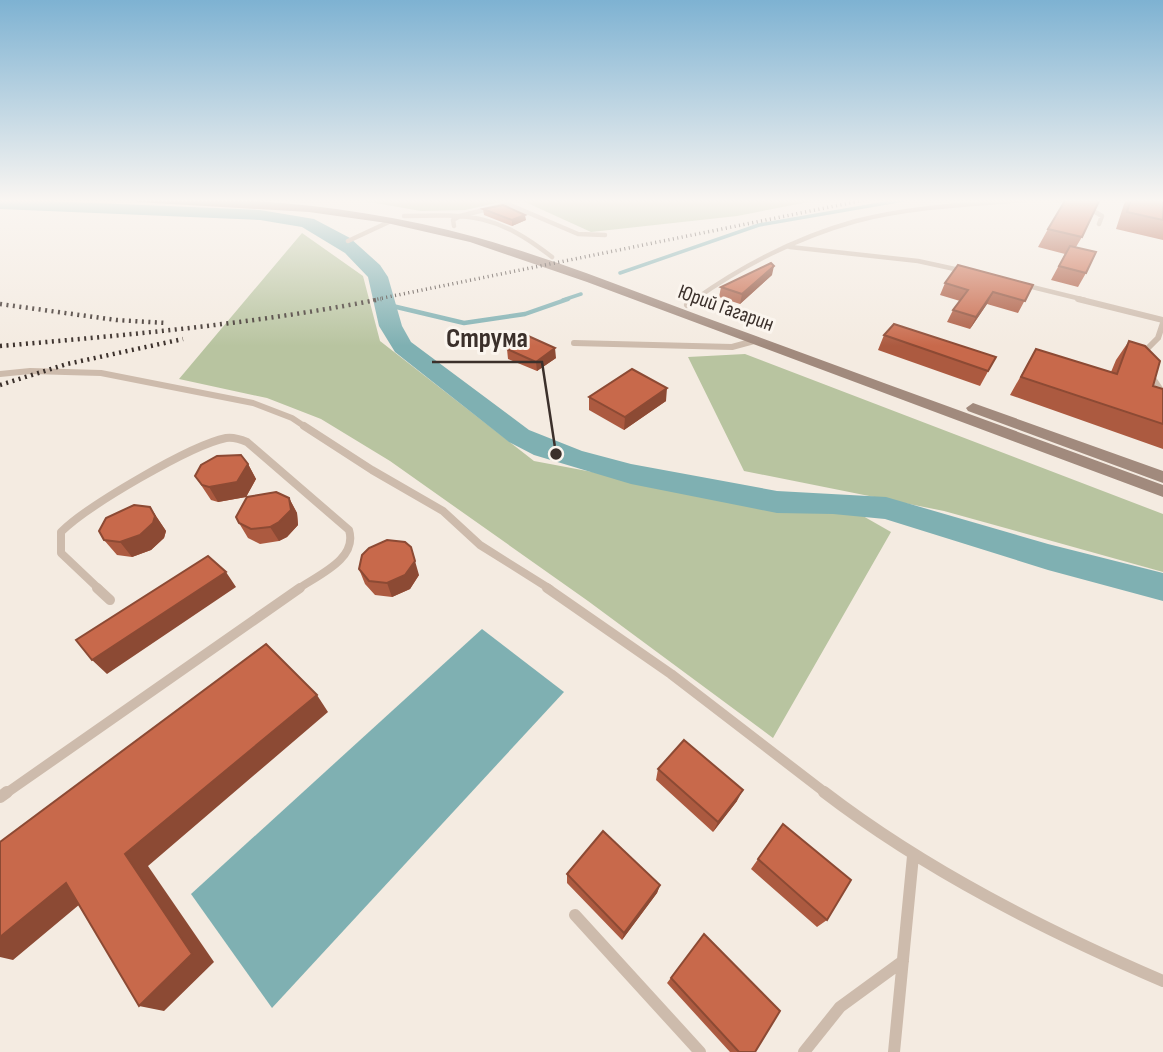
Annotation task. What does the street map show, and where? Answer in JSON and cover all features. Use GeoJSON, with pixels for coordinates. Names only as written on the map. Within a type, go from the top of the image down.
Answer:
{"type":"FeatureCollection","features":[{"type":"Feature","properties":{"kind":"street","name":"Юрий Гагарин"},"geometry":{"type":"LineString","coordinates":[[497,248],[1163,491]]}},
{"type":"Feature","properties":{"kind":"street","name":"Юрий Гагарин"},"geometry":{"type":"LineString","coordinates":[[524,248],[1163,477]]}},
{"type":"Feature","properties":{"kind":"lane"},"geometry":{"type":"LineString","coordinates":[[539,248],[552,257]]}},
{"type":"Feature","properties":{"kind":"lane"},"geometry":{"type":"LineString","coordinates":[[687,305],[724,281],[788,248]]}},
{"type":"Feature","properties":{"kind":"lane"},"geometry":{"type":"LineString","coordinates":[[800,248],[918,261],[965,271]]}},
{"type":"Feature","properties":{"kind":"lane"},"geometry":{"type":"LineString","coordinates":[[1019,284],[1163,321],[1158,338],[1142,353],[1142,363],[1163,393]]}},
{"type":"Feature","properties":{"kind":"lane"},"geometry":{"type":"LineString","coordinates":[[574,343],[732,347],[754,341]]}},
{"type":"Feature","properties":{"kind":"lane"},"geometry":{"type":"LineString","coordinates":[[0,374],[30,371],[114,375],[253,403],[292,418],[372,470],[443,511],[480,545],[575,605],[609,633],[680,681],[855,816],[914,856],[1101,954],[1163,981]]}},
{"type":"Feature","properties":{"kind":"lane"},"geometry":{"type":"LineString","coordinates":[[0,797],[344,557],[351,546],[353,536],[347,525],[247,442],[237,438],[225,438],[199,449],[85,511],[62,531],[58,543],[61,553],[110,600]]}},
{"type":"Feature","properties":{"kind":"lane"},"geometry":{"type":"LineString","coordinates":[[894,1052],[914,856]]}},
{"type":"Feature","properties":{"kind":"lane"},"geometry":{"type":"LineString","coordinates":[[575,915],[700,1052]]}},
{"type":"Feature","properties":{"kind":"lane"},"geometry":{"type":"LineString","coordinates":[[804,1052],[840,1007],[903,961]]}},
{"type":"Feature","properties":{"kind":"green space"},"geometry":{"type":"Polygon","coordinates":[[[289,248],[323,248],[363,276],[380,341],[534,461],[794,510],[856,512],[891,532],[773,738],[588,601],[390,461],[321,419],[267,398],[179,379],[289,248]]]}},
{"type":"Feature","properties":{"kind":"green space"},"geometry":{"type":"Polygon","coordinates":[[[745,354],[1163,514],[1163,572],[944,511],[744,471],[688,357],[745,354]]]}},
{"type":"Feature","properties":{"kind":"water"},"geometry":{"type":"Polygon","coordinates":[[[482,629],[564,692],[272,1008],[191,894],[482,629]]]}},
{"type":"Feature","properties":{"kind":"building"},"geometry":{"type":"Polygon","coordinates":[[[1069,248],[1096,252],[1086,273],[1059,266],[1069,248]]]}},
{"type":"Feature","properties":{"kind":"building"},"geometry":{"type":"Polygon","coordinates":[[[771,263],[774,266],[742,294],[721,287],[771,263]]]}},
{"type":"Feature","properties":{"kind":"building"},"geometry":{"type":"Polygon","coordinates":[[[958,265],[1033,285],[1025,301],[993,292],[976,317],[953,310],[968,290],[945,283],[958,265]]]}},
{"type":"Feature","properties":{"kind":"building"},"geometry":{"type":"Polygon","coordinates":[[[894,324],[996,357],[988,371],[884,335],[894,324]]]}},
{"type":"Feature","properties":{"kind":"building"},"geometry":{"type":"Polygon","coordinates":[[[526,335],[555,348],[536,362],[507,349],[526,335]]]}},
{"type":"Feature","properties":{"kind":"building"},"geometry":{"type":"Polygon","coordinates":[[[1129,341],[1145,346],[1160,361],[1153,386],[1163,389],[1163,424],[1021,377],[1036,349],[1117,374],[1129,341]]]}},
{"type":"Feature","properties":{"kind":"building"},"geometry":{"type":"Polygon","coordinates":[[[632,369],[667,388],[625,417],[589,397],[632,369]]]}},
{"type":"Feature","properties":{"kind":"building"},"geometry":{"type":"Polygon","coordinates":[[[241,455],[248,464],[237,482],[209,487],[202,485],[195,476],[201,465],[217,456],[241,455]]]}},
{"type":"Feature","properties":{"kind":"building"},"geometry":{"type":"Polygon","coordinates":[[[276,492],[289,498],[291,510],[279,522],[270,527],[251,529],[239,523],[236,517],[247,497],[276,492]]]}},
{"type":"Feature","properties":{"kind":"building"},"geometry":{"type":"Polygon","coordinates":[[[134,505],[150,507],[155,516],[153,523],[140,535],[120,542],[104,540],[99,531],[106,518],[134,505]]]}},
{"type":"Feature","properties":{"kind":"building"},"geometry":{"type":"Polygon","coordinates":[[[387,540],[405,542],[411,547],[415,561],[405,575],[387,583],[369,581],[359,569],[362,555],[369,548],[387,540]]]}},
{"type":"Feature","properties":{"kind":"building"},"geometry":{"type":"Polygon","coordinates":[[[208,556],[226,572],[92,660],[76,640],[208,556]]]}},
{"type":"Feature","properties":{"kind":"building"},"geometry":{"type":"Polygon","coordinates":[[[266,644],[317,695],[125,854],[192,954],[139,1006],[66,883],[0,937],[0,842],[266,644]]]}},
{"type":"Feature","properties":{"kind":"building"},"geometry":{"type":"Polygon","coordinates":[[[684,740],[743,790],[718,822],[658,769],[684,740]]]}},
{"type":"Feature","properties":{"kind":"building"},"geometry":{"type":"Polygon","coordinates":[[[783,824],[851,880],[827,920],[758,859],[783,824]]]}},
{"type":"Feature","properties":{"kind":"building"},"geometry":{"type":"Polygon","coordinates":[[[603,831],[660,885],[624,933],[567,874],[603,831]]]}},
{"type":"Feature","properties":{"kind":"building"},"geometry":{"type":"Polygon","coordinates":[[[704,934],[780,1011],[755,1052],[739,1052],[671,978],[704,934]]]}},
{"type":"Feature","properties":{"kind":"waterway"},"geometry":{"type":"LineString","coordinates":[[351,248],[378,277],[387,315],[403,347],[519,436],[544,448],[631,474],[777,502],[886,508],[1048,557],[1163,587]]}},
{"type":"Feature","properties":{"kind":"waterway"},"geometry":{"type":"LineString","coordinates":[[620,273],[692,248]]}},
{"type":"Feature","properties":{"kind":"waterway"},"geometry":{"type":"LineString","coordinates":[[563,300],[581,294]]}},
{"type":"Feature","properties":{"kind":"waterway"},"geometry":{"type":"LineString","coordinates":[[384,304],[464,323],[525,314],[568,299]]}},
{"type":"Feature","properties":{"kind":"railway"},"geometry":{"type":"LineString","coordinates":[[373,300],[628,248]]}},
{"type":"Feature","properties":{"kind":"railway"},"geometry":{"type":"LineString","coordinates":[[0,346],[239,322],[381,299]]}},
{"type":"Feature","properties":{"kind":"railway"},"geometry":{"type":"LineString","coordinates":[[0,304],[116,320],[167,323]]}},
{"type":"Feature","properties":{"kind":"railway"},"geometry":{"type":"LineString","coordinates":[[0,385],[67,364],[183,339]]}},
{"type":"Feature","properties":{"kind":"place","name":"Струма"},"geometry":{"type":"Point","coordinates":[556,454]}}]}
